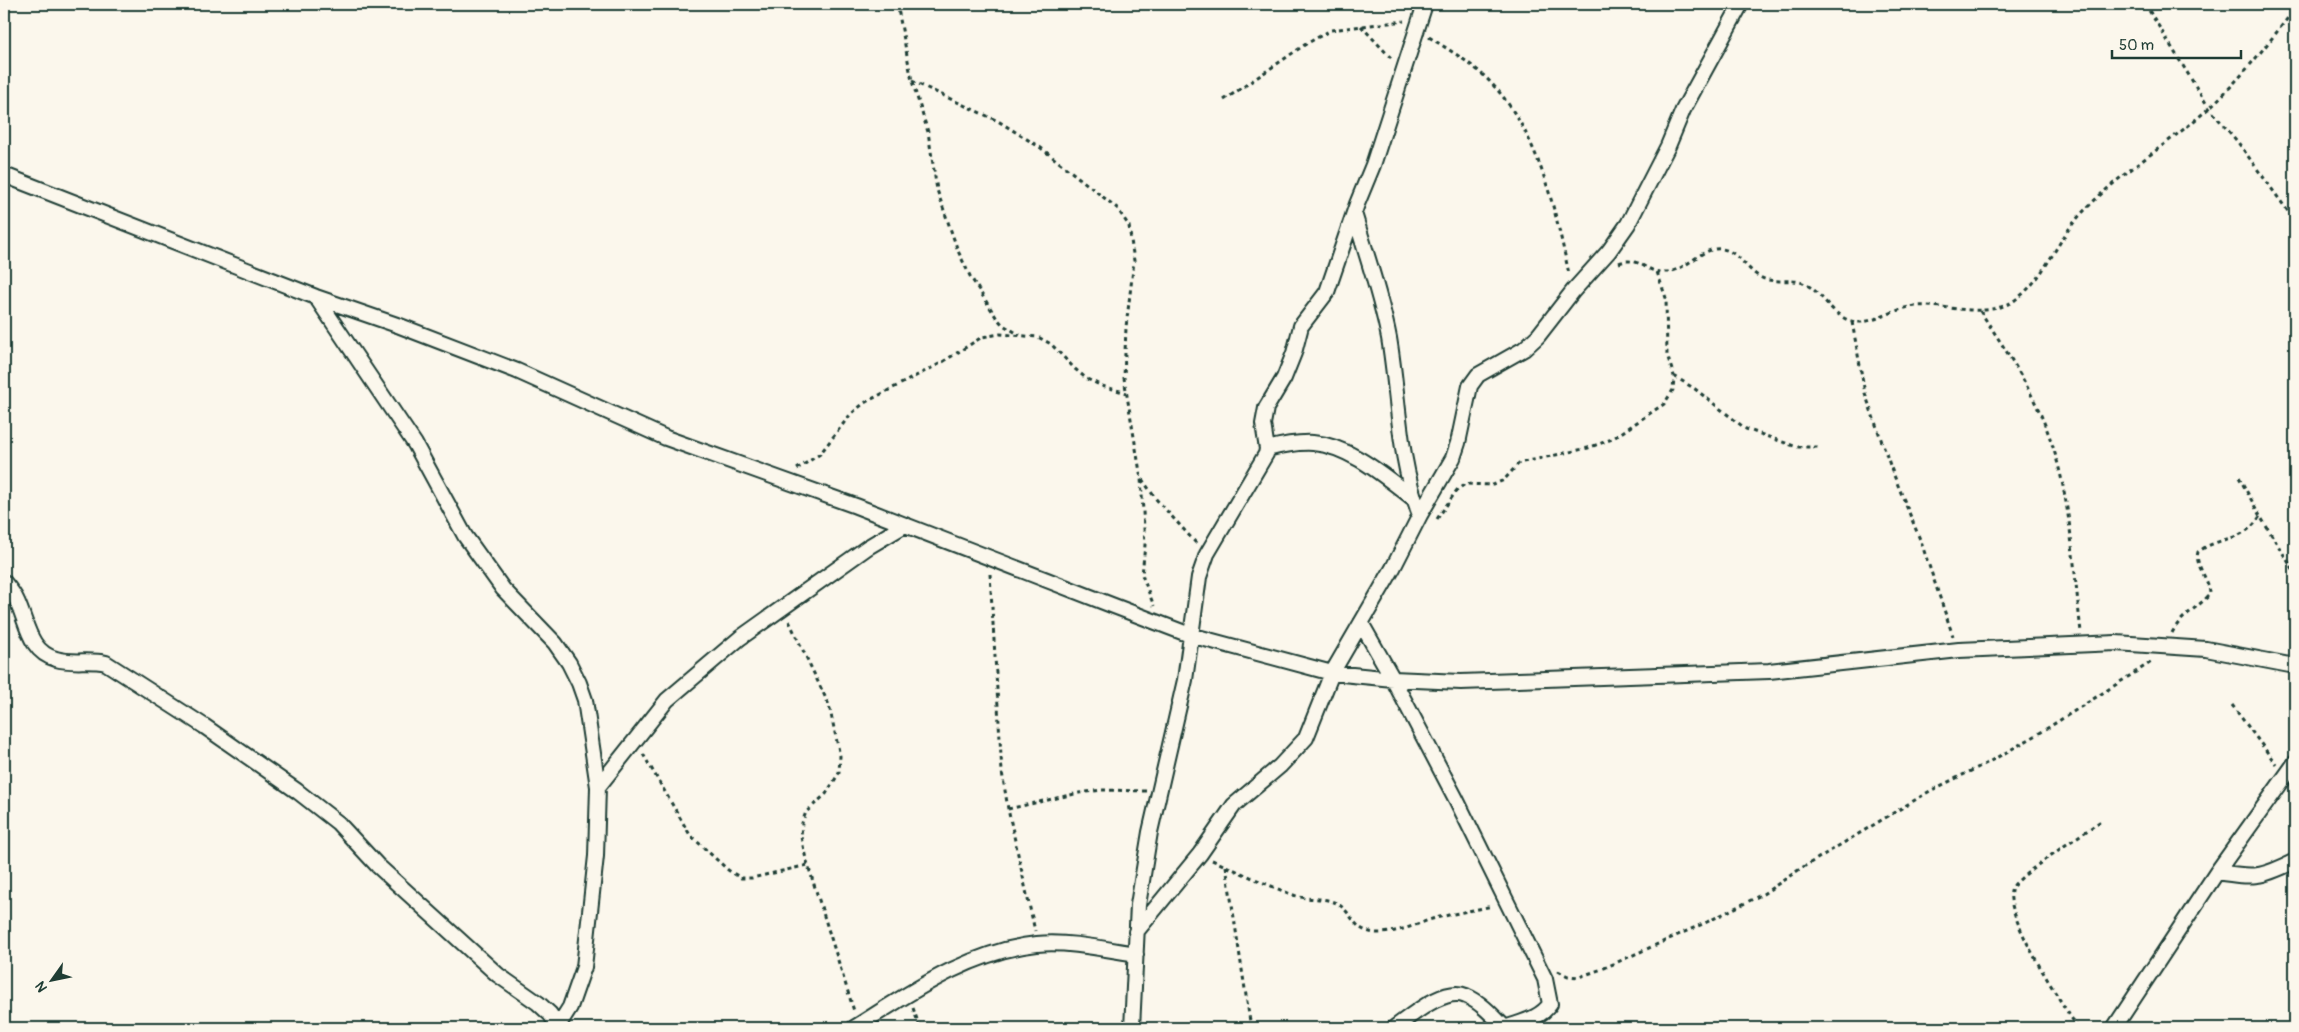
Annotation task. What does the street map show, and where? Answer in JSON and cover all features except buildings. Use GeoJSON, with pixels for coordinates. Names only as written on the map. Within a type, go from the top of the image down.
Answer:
{"type":"FeatureCollection","features":[{"type":"Feature","properties":{"kind":"street"},"geometry":{"type":"LineString","coordinates":[[1132,1028],[1136,932],[1140,896],[1159,791],[1185,680],[1199,577],[1207,554],[1268,448],[1263,424],[1266,408],[1284,378],[1294,353],[1301,326],[1326,292],[1373,165],[1402,70],[1425,4]]}},
{"type":"Feature","properties":{"kind":"street"},"geometry":{"type":"LineString","coordinates":[[1136,932],[1200,854],[1234,805],[1280,766],[1306,738],[1332,673],[1393,568],[1420,515],[1453,458],[1470,386],[1478,375],[1524,348],[1538,336],[1573,291],[1609,251],[1628,224],[1668,146],[1683,110],[1741,4]]}},
{"type":"Feature","properties":{"kind":"street"},"geometry":{"type":"LineString","coordinates":[[4,175],[316,297],[400,326],[516,371],[666,438],[905,525],[1190,635],[1332,673],[1393,679],[1461,682],[1769,671],[1959,650],[2116,643],[2206,649],[2295,666]]}},
{"type":"Feature","properties":{"kind":"street"},"geometry":{"type":"LineString","coordinates":[[1354,213],[1389,338],[1398,423],[1413,498],[1420,515]]}},
{"type":"Feature","properties":{"kind":"street"},"geometry":{"type":"LineString","coordinates":[[316,297],[415,444],[465,536],[502,590],[555,643],[569,663],[584,700],[598,788],[593,900],[584,966],[576,992],[558,1027]]}},
{"type":"Feature","properties":{"kind":"street"},"geometry":{"type":"LineString","coordinates":[[1268,448],[1292,443],[1314,443],[1338,450],[1368,465],[1413,498]]}},
{"type":"Feature","properties":{"kind":"street"},"geometry":{"type":"LineString","coordinates":[[598,788],[634,739],[667,700],[740,638],[868,546],[905,525]]}},
{"type":"Feature","properties":{"kind":"street"},"geometry":{"type":"LineString","coordinates":[[4,582],[17,601],[33,644],[42,653],[53,659],[64,661],[106,663],[188,716],[297,791],[338,823],[378,866],[498,975],[538,1003],[550,1014],[558,1027]]}},
{"type":"Feature","properties":{"kind":"street"},"geometry":{"type":"LineString","coordinates":[[1361,623],[1393,679],[1535,956],[1545,979],[1550,1004],[1540,1015],[1505,1028],[1475,1000],[1464,994],[1452,993],[1440,997],[1394,1028]]}},
{"type":"Feature","properties":{"kind":"street"},"geometry":{"type":"LineString","coordinates":[[2114,1028],[2217,872],[2295,763]]}},
{"type":"Feature","properties":{"kind":"street"},"geometry":{"type":"LineString","coordinates":[[2217,872],[2248,876],[2267,875],[2295,861]]}},
{"type":"Feature","properties":{"kind":"street"},"geometry":{"type":"LineString","coordinates":[[856,1027],[930,980],[1012,949],[1037,944],[1100,948],[1136,954]]}},
{"type":"Feature","properties":{"kind":"path"},"geometry":{"type":"LineString","coordinates":[[897,4],[912,81],[928,132],[937,190],[958,251],[970,276],[996,317],[1003,325],[1021,335]]}},
{"type":"Feature","properties":{"kind":"path"},"geometry":{"type":"LineString","coordinates":[[2145,4],[2174,48],[2209,108],[2237,141],[2295,221]]}},
{"type":"Feature","properties":{"kind":"path"},"geometry":{"type":"LineString","coordinates":[[1617,264],[1627,260],[1635,260],[1657,272],[1680,269],[1715,249],[1725,250],[1736,255],[1760,278],[1799,282],[1807,285],[1830,308],[1852,322],[1873,320],[1904,307],[1918,306],[1980,311],[2003,307],[2017,299],[2039,276],[2082,213],[2134,167],[2209,108],[2295,10]]}},
{"type":"Feature","properties":{"kind":"path"},"geometry":{"type":"LineString","coordinates":[[1224,100],[1319,36],[1331,30],[1361,26],[1418,24],[1492,83],[1509,104],[1528,136],[1552,209],[1573,291]]}},
{"type":"Feature","properties":{"kind":"path"},"geometry":{"type":"LineString","coordinates":[[1361,26],[1402,70]]}},
{"type":"Feature","properties":{"kind":"path"},"geometry":{"type":"LineString","coordinates":[[912,81],[962,102],[998,121],[1040,148],[1117,208],[1125,217],[1132,237],[1134,261],[1126,327],[1124,362],[1126,393],[1141,478],[1145,545],[1142,574],[1159,623]]}},
{"type":"Feature","properties":{"kind":"path"},"geometry":{"type":"LineString","coordinates":[[1410,534],[1436,519],[1457,490],[1464,484],[1493,486],[1504,480],[1513,468],[1519,464],[1588,448],[1612,439],[1629,429],[1670,397],[1673,390],[1674,376],[1667,355],[1666,298],[1657,272]]}},
{"type":"Feature","properties":{"kind":"path"},"geometry":{"type":"LineString","coordinates":[[1980,311],[2020,372],[2052,445],[2070,525],[2082,645]]}},
{"type":"Feature","properties":{"kind":"path"},"geometry":{"type":"LineString","coordinates":[[1852,322],[1865,393],[1959,650]]}},
{"type":"Feature","properties":{"kind":"path"},"geometry":{"type":"LineString","coordinates":[[783,480],[820,454],[850,415],[864,403],[941,363],[982,336],[1021,335],[1038,338],[1051,344],[1087,379],[1102,386],[1126,393]]}},
{"type":"Feature","properties":{"kind":"path"},"geometry":{"type":"LineString","coordinates":[[1674,376],[1695,389],[1746,429],[1797,447],[1819,447]]}},
{"type":"Feature","properties":{"kind":"path"},"geometry":{"type":"LineString","coordinates":[[2239,477],[2260,516],[2295,573]]}},
{"type":"Feature","properties":{"kind":"path"},"geometry":{"type":"LineString","coordinates":[[1141,478],[1156,499],[1207,554]]}},
{"type":"Feature","properties":{"kind":"path"},"geometry":{"type":"LineString","coordinates":[[1535,956],[1568,976],[1579,977],[1602,969],[1707,922],[1774,888],[1800,869],[1930,791],[2035,736],[2171,647],[2178,622],[2210,594],[2210,585],[2198,561],[2198,552],[2213,543],[2244,534],[2251,529],[2260,516]]}},
{"type":"Feature","properties":{"kind":"path"},"geometry":{"type":"LineString","coordinates":[[989,558],[1002,762],[1008,809],[1037,944]]}},
{"type":"Feature","properties":{"kind":"path"},"geometry":{"type":"LineString","coordinates":[[783,607],[829,705],[840,756],[839,773],[826,794],[806,812],[802,823],[801,837],[856,1027]]}},
{"type":"Feature","properties":{"kind":"path"},"geometry":{"type":"LineString","coordinates":[[2232,705],[2286,776]]}},
{"type":"Feature","properties":{"kind":"path"},"geometry":{"type":"LineString","coordinates":[[634,739],[669,803],[690,835],[728,870],[741,878],[752,878],[808,865]]}},
{"type":"Feature","properties":{"kind":"path"},"geometry":{"type":"LineString","coordinates":[[1008,809],[1095,791],[1159,791]]}},
{"type":"Feature","properties":{"kind":"path"},"geometry":{"type":"LineString","coordinates":[[2078,1028],[2035,958],[2011,907],[2012,889],[2024,875],[2101,821]]}},
{"type":"Feature","properties":{"kind":"path"},"geometry":{"type":"LineString","coordinates":[[1200,854],[1298,897],[1322,899],[1336,904],[1345,910],[1360,928],[1367,932],[1399,931],[1430,920],[1507,902]]}},
{"type":"Feature","properties":{"kind":"path"},"geometry":{"type":"LineString","coordinates":[[1226,866],[1251,1028]]}},
{"type":"Feature","properties":{"kind":"path"},"geometry":{"type":"LineString","coordinates":[[907,994],[920,1028]]}}]}
